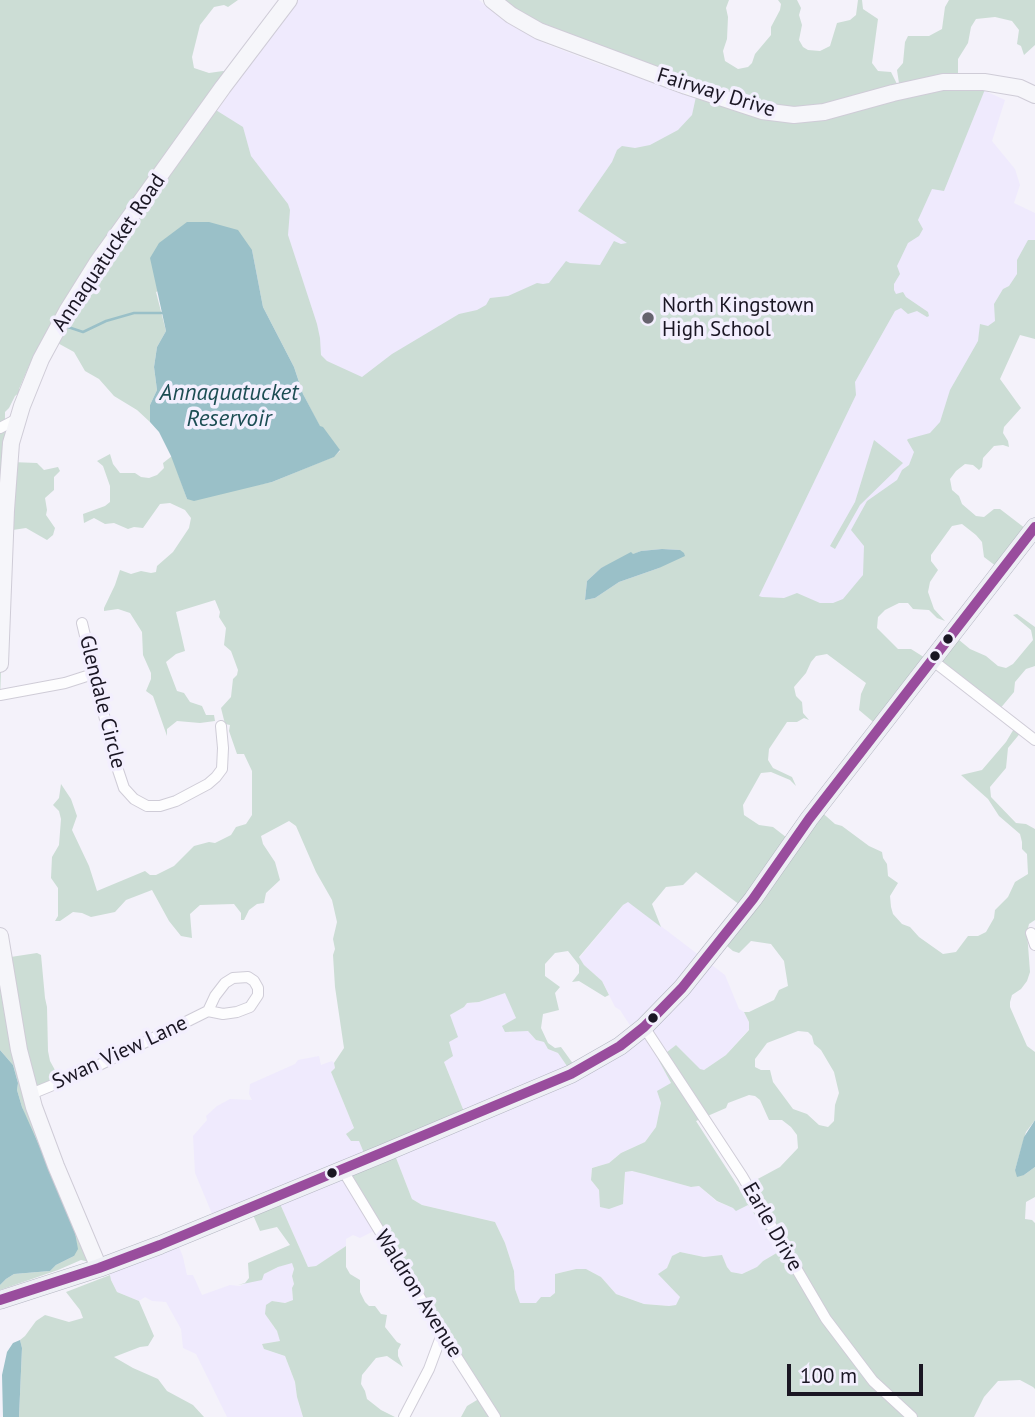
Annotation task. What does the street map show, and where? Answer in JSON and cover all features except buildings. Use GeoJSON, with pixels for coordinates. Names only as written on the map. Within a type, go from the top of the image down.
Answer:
{"type":"FeatureCollection","features":[{"type":"Feature","properties":{"kind":"main road"},"geometry":{"type":"LineString","coordinates":[[0,1300],[160,1245],[390,1151],[571,1074],[620,1046],[644,1027],[682,988],[753,899],[813,813],[1035,527]]}},
{"type":"Feature","properties":{"kind":"street","name":"Annaquatucket Road"},"geometry":{"type":"LineString","coordinates":[[0,664],[11,443],[41,359],[97,262],[289,0]]}},
{"type":"Feature","properties":{"kind":"street","name":"Fairway Drive"},"geometry":{"type":"LineString","coordinates":[[492,0],[539,31],[686,86],[762,111],[794,115],[824,112],[943,82],[984,82],[1020,88],[1035,95]]}},
{"type":"Feature","properties":{"kind":"street"},"geometry":{"type":"LineString","coordinates":[[0,428],[19,418]]}},
{"type":"Feature","properties":{"kind":"street","name":"Glendale Circle"},"geometry":{"type":"LineString","coordinates":[[82,623],[115,761],[124,788],[134,799],[147,806],[160,806],[176,801],[208,784],[222,769],[221,726]]}},
{"type":"Feature","properties":{"kind":"street"},"geometry":{"type":"LineString","coordinates":[[932,660],[1035,740]]}},
{"type":"Feature","properties":{"kind":"street"},"geometry":{"type":"LineString","coordinates":[[0,695],[65,683],[93,674]]}},
{"type":"Feature","properties":{"kind":"street"},"geometry":{"type":"LineString","coordinates":[[0,936],[19,1050],[34,1107],[99,1268]]}},
{"type":"Feature","properties":{"kind":"street","name":"Swan View Lane"},"geometry":{"type":"LineString","coordinates":[[31,1094],[87,1071],[208,1011],[223,1014],[250,1007],[258,995],[258,988],[248,977],[233,978],[225,983],[215,996],[208,1011]]}},
{"type":"Feature","properties":{"kind":"street","name":"Earle Drive"},"geometry":{"type":"LineString","coordinates":[[644,1027],[741,1176],[827,1319],[873,1381],[912,1417]]}},
{"type":"Feature","properties":{"kind":"street","name":"Waldron Avenue"},"geometry":{"type":"LineString","coordinates":[[342,1169],[495,1417]]}},
{"type":"Feature","properties":{"kind":"street"},"geometry":{"type":"LineString","coordinates":[[404,1417],[429,1369],[442,1334]]}},
{"type":"Feature","properties":{"kind":"shaded area"},"geometry":{"type":"Polygon","coordinates":[[[0,0],[238,0],[228,7],[214,7],[200,25],[192,57],[194,68],[209,73],[234,72],[211,107],[243,127],[251,156],[288,204],[288,235],[317,324],[321,355],[327,361],[362,377],[392,354],[459,314],[486,305],[490,298],[508,296],[537,283],[549,283],[566,261],[600,265],[614,241],[627,243],[578,211],[612,162],[617,150],[622,146],[635,148],[650,145],[678,130],[692,115],[697,92],[540,31],[494,0],[729,0],[726,8],[727,39],[723,51],[725,61],[738,69],[748,67],[752,63],[755,54],[771,35],[771,27],[780,10],[781,4],[778,0],[797,0],[801,8],[799,15],[802,25],[799,40],[808,50],[820,51],[830,46],[837,23],[850,20],[856,15],[858,0],[862,0],[863,9],[878,19],[872,63],[878,71],[891,72],[900,90],[897,70],[903,63],[908,36],[929,36],[942,29],[945,7],[949,0],[1035,0],[1035,45],[1024,55],[1021,46],[1017,44],[1019,30],[1012,21],[995,17],[976,19],[971,27],[968,43],[958,59],[958,80],[988,82],[944,191],[932,189],[918,220],[923,229],[919,236],[908,243],[897,266],[900,274],[894,284],[896,294],[903,292],[928,312],[929,316],[917,311],[908,314],[901,308],[895,311],[855,382],[856,395],[759,596],[784,598],[797,593],[820,603],[833,603],[843,599],[863,575],[864,546],[851,530],[867,501],[897,480],[902,470],[909,465],[914,452],[907,440],[930,433],[940,422],[950,390],[978,341],[980,324],[988,326],[995,321],[994,304],[1017,274],[1017,260],[1028,240],[1035,240],[1035,339],[1020,335],[1000,379],[1021,408],[1004,427],[1003,433],[1009,447],[994,446],[983,458],[979,470],[973,465],[965,464],[950,479],[952,490],[959,496],[962,504],[976,516],[984,517],[994,509],[1000,509],[1030,532],[1001,570],[984,557],[982,542],[976,535],[962,524],[952,526],[931,555],[931,561],[938,570],[930,582],[928,592],[934,609],[945,621],[929,610],[913,609],[908,603],[899,603],[878,617],[877,628],[898,649],[911,649],[930,661],[878,726],[859,710],[866,683],[827,654],[816,656],[794,687],[796,696],[802,702],[803,713],[809,720],[804,718],[797,722],[787,722],[769,749],[768,760],[773,768],[792,777],[796,786],[790,780],[771,772],[761,773],[743,805],[744,815],[759,825],[773,827],[791,841],[818,809],[835,824],[882,852],[888,876],[898,883],[890,896],[893,914],[902,924],[910,927],[943,954],[956,952],[968,936],[978,936],[986,932],[994,918],[995,910],[1008,897],[1015,882],[1028,874],[1027,854],[1022,849],[1020,834],[999,816],[988,799],[961,775],[982,770],[1015,727],[1022,731],[1008,748],[1006,768],[990,787],[991,797],[1016,823],[1035,829],[1035,920],[1029,924],[1027,932],[1030,972],[1021,989],[1012,995],[1010,1007],[1027,1046],[1035,1052],[1035,1120],[1026,1132],[1015,1170],[1024,1175],[1035,1167],[1035,1197],[1026,1202],[1025,1219],[1035,1223],[1035,1389],[1020,1380],[998,1381],[984,1397],[974,1417],[496,1417],[491,1410],[488,1417],[461,1417],[467,1406],[482,1397],[346,1174],[366,1158],[359,1141],[351,1141],[346,1134],[354,1128],[331,1072],[344,1048],[333,955],[337,922],[332,900],[316,872],[296,826],[289,821],[261,836],[275,862],[280,880],[266,893],[264,903],[249,910],[244,920],[241,920],[241,913],[234,904],[200,905],[190,914],[192,938],[181,936],[169,921],[152,890],[126,900],[115,912],[91,917],[73,912],[60,921],[55,921],[58,916],[58,888],[51,878],[52,857],[59,845],[61,819],[59,811],[53,805],[59,798],[61,784],[71,799],[77,816],[72,830],[97,891],[145,871],[156,875],[174,866],[194,846],[215,843],[231,835],[236,827],[246,824],[252,815],[252,771],[244,754],[237,754],[229,731],[230,725],[225,724],[221,708],[231,697],[233,679],[238,670],[231,651],[224,645],[226,628],[219,617],[220,612],[215,600],[176,612],[185,651],[166,662],[177,691],[184,693],[190,702],[202,706],[206,715],[214,715],[215,721],[177,721],[167,729],[167,736],[153,696],[146,691],[151,673],[143,655],[142,632],[130,613],[118,609],[104,611],[120,570],[131,574],[141,571],[156,572],[157,566],[173,552],[189,528],[191,518],[185,510],[170,503],[160,504],[143,528],[128,529],[114,523],[105,524],[94,518],[84,523],[83,514],[110,502],[110,486],[103,466],[97,461],[110,454],[120,473],[135,473],[149,478],[157,475],[164,468],[163,463],[172,456],[187,499],[272,482],[333,457],[340,451],[320,427],[303,394],[294,367],[263,307],[252,250],[156,292],[166,331],[157,347],[154,367],[157,390],[150,405],[150,422],[137,410],[114,396],[99,379],[85,371],[74,352],[54,341],[29,366],[19,393],[5,412],[11,462],[37,463],[44,470],[58,467],[60,471],[54,477],[54,490],[45,498],[46,515],[55,528],[53,535],[47,540],[26,528],[6,531],[0,699],[0,0]],[[680,550],[641,551],[601,568],[587,581],[585,600],[595,598],[619,582],[659,568],[680,550]],[[696,872],[683,885],[666,887],[652,904],[661,927],[628,902],[579,957],[602,981],[609,995],[605,997],[579,981],[572,982],[579,973],[579,965],[568,951],[555,953],[545,964],[545,976],[560,987],[555,993],[559,1010],[543,1014],[541,1028],[548,1043],[555,1048],[561,1047],[574,1065],[569,1069],[558,1053],[548,1049],[544,1042],[536,1040],[528,1031],[505,1032],[502,1026],[516,1018],[505,993],[467,1003],[450,1015],[458,1037],[449,1042],[453,1056],[444,1062],[465,1114],[393,1150],[412,1199],[422,1205],[495,1222],[514,1271],[515,1289],[520,1303],[536,1303],[541,1297],[550,1297],[555,1293],[555,1274],[586,1269],[601,1277],[616,1294],[644,1304],[676,1305],[680,1297],[658,1274],[667,1268],[672,1256],[680,1252],[704,1257],[722,1255],[731,1272],[742,1274],[780,1251],[748,1205],[736,1211],[717,1201],[699,1186],[691,1187],[632,1171],[625,1172],[623,1204],[609,1209],[600,1207],[599,1190],[591,1180],[592,1168],[609,1163],[621,1153],[645,1142],[656,1127],[661,1103],[657,1091],[671,1083],[658,1059],[676,1045],[704,1070],[726,1055],[749,1030],[749,1022],[744,1012],[774,1000],[779,990],[788,986],[784,961],[771,944],[751,941],[739,953],[721,941],[744,908],[696,872]],[[798,1031],[767,1043],[755,1059],[755,1067],[770,1070],[773,1082],[793,1109],[807,1114],[819,1125],[828,1127],[834,1121],[839,1093],[834,1072],[821,1050],[814,1044],[812,1036],[808,1032],[798,1031]],[[749,1095],[728,1103],[726,1108],[696,1121],[741,1191],[780,1167],[798,1148],[797,1135],[782,1120],[769,1120],[760,1100],[755,1096],[749,1095]]]}},
{"type":"Feature","properties":{"kind":"shaded area","name":"North Kingstown High School"},"geometry":{"type":"Polygon","coordinates":[[[298,0],[479,0],[506,22],[544,43],[681,92],[983,90],[1005,100],[992,141],[1015,169],[1020,185],[1014,203],[1035,213],[1035,254],[856,651],[432,601],[185,156],[298,0]]]}},
{"type":"Feature","properties":{"kind":"shaded area"},"geometry":{"type":"Polygon","coordinates":[[[874,440],[903,463],[860,505],[835,549],[830,546],[855,502],[874,440]]]}},
{"type":"Feature","properties":{"kind":"shaded area"},"geometry":{"type":"Polygon","coordinates":[[[1017,614],[1035,627],[1035,666],[1026,669],[1015,682],[1014,692],[999,710],[936,661],[953,635],[998,666],[1006,668],[1013,664],[1033,640],[1031,630],[1013,615],[1017,614]]]}},
{"type":"Feature","properties":{"kind":"shaded area"},"geometry":{"type":"Polygon","coordinates":[[[628,901],[725,975],[739,1009],[744,1012],[749,1022],[749,1029],[726,1055],[704,1070],[700,1070],[676,1045],[658,1059],[671,1083],[661,1103],[656,1127],[645,1142],[621,1153],[609,1163],[592,1168],[591,1180],[599,1190],[601,1200],[624,1199],[625,1172],[632,1171],[691,1187],[699,1186],[716,1201],[733,1208],[748,1205],[780,1251],[758,1267],[742,1274],[731,1272],[722,1256],[704,1257],[679,1252],[672,1257],[667,1268],[680,1298],[676,1305],[644,1304],[616,1294],[601,1277],[586,1269],[555,1274],[555,1294],[536,1303],[520,1303],[515,1289],[514,1271],[495,1222],[422,1205],[412,1199],[393,1150],[465,1114],[444,1062],[449,1042],[450,1015],[467,1003],[479,1002],[506,992],[516,1018],[509,1033],[528,1031],[536,1040],[544,1042],[548,1049],[558,1053],[569,1069],[633,1030],[615,1007],[602,981],[579,958],[628,901]]]}},
{"type":"Feature","properties":{"kind":"shaded area"},"geometry":{"type":"Polygon","coordinates":[[[0,932],[4,958],[37,953],[41,955],[47,1007],[48,1051],[50,1061],[61,1081],[32,1094],[94,1263],[81,1260],[0,1290],[0,1285],[14,1274],[50,1271],[74,1256],[22,1107],[13,1065],[0,1050],[0,932]]]}},
{"type":"Feature","properties":{"kind":"shaded area"},"geometry":{"type":"Polygon","coordinates":[[[319,1056],[321,1065],[332,1061],[334,1063],[335,1068],[331,1072],[354,1128],[347,1133],[359,1141],[366,1158],[378,1229],[360,1238],[353,1235],[346,1239],[346,1246],[316,1266],[308,1267],[277,1197],[215,1221],[195,1173],[193,1136],[207,1120],[206,1116],[217,1106],[230,1099],[252,1100],[249,1094],[250,1084],[295,1064],[298,1060],[319,1056]]]}},
{"type":"Feature","properties":{"kind":"shaded area"},"geometry":{"type":"Polygon","coordinates":[[[277,1197],[308,1267],[316,1266],[346,1246],[346,1267],[350,1274],[360,1280],[360,1292],[365,1302],[369,1306],[375,1306],[381,1314],[387,1315],[385,1327],[401,1344],[398,1356],[403,1367],[387,1356],[376,1358],[362,1375],[361,1384],[367,1399],[395,1417],[303,1417],[295,1382],[285,1356],[264,1349],[262,1344],[280,1341],[277,1331],[265,1314],[266,1305],[272,1301],[285,1303],[293,1300],[292,1263],[264,1274],[262,1280],[238,1285],[249,1278],[248,1263],[290,1245],[277,1227],[260,1231],[250,1208],[277,1197]]]}},
{"type":"Feature","properties":{"kind":"shaded area"},"geometry":{"type":"Polygon","coordinates":[[[176,1239],[187,1275],[193,1275],[202,1295],[230,1285],[240,1286],[292,1262],[293,1300],[285,1303],[272,1301],[265,1314],[281,1341],[262,1344],[264,1349],[285,1356],[295,1382],[303,1417],[227,1417],[196,1354],[183,1348],[181,1329],[166,1302],[152,1301],[145,1297],[139,1301],[117,1292],[108,1264],[176,1239]]]}},
{"type":"Feature","properties":{"kind":"shaded area"},"geometry":{"type":"Polygon","coordinates":[[[110,1275],[117,1292],[139,1301],[154,1336],[148,1346],[114,1357],[158,1379],[167,1391],[193,1405],[204,1417],[19,1417],[22,1348],[20,1340],[36,1321],[45,1315],[69,1322],[83,1318],[66,1292],[110,1275]]]}},
{"type":"Feature","properties":{"kind":"water","name":"Annaquatucket Reservoir"},"geometry":{"type":"Polygon","coordinates":[[[187,222],[209,222],[238,230],[252,250],[263,307],[320,426],[340,450],[334,457],[272,482],[194,501],[187,499],[171,456],[159,432],[150,422],[150,405],[157,390],[154,367],[157,347],[166,331],[150,258],[159,243],[187,222]]]}},
{"type":"Feature","properties":{"kind":"water"},"geometry":{"type":"Polygon","coordinates":[[[662,549],[680,550],[685,556],[619,582],[595,598],[585,600],[587,581],[601,568],[631,552],[633,554],[662,549]]]}},
{"type":"Feature","properties":{"kind":"water"},"geometry":{"type":"Polygon","coordinates":[[[0,1050],[13,1065],[22,1107],[73,1222],[78,1249],[74,1256],[50,1271],[14,1274],[0,1285],[0,1050]]]}},
{"type":"Feature","properties":{"kind":"water"},"geometry":{"type":"Polygon","coordinates":[[[1035,1120],[1035,1167],[1017,1177],[1015,1170],[1024,1137],[1035,1120]]]}},
{"type":"Feature","properties":{"kind":"water"},"geometry":{"type":"Polygon","coordinates":[[[20,1340],[22,1348],[19,1417],[3,1417],[2,1375],[7,1352],[13,1343],[20,1340]]]}},
{"type":"Feature","properties":{"kind":"waterway"},"geometry":{"type":"LineString","coordinates":[[68,327],[83,332],[106,321],[134,313],[162,313]]}},
{"type":"Feature","properties":{"kind":"transit line"},"geometry":{"type":"LineString","coordinates":[[0,1300],[160,1245],[571,1074],[620,1046],[644,1027],[682,988],[753,899],[809,819],[1035,527]]}},
{"type":"Feature","properties":{"kind":"place","name":"North Kingstown High School"},"geometry":{"type":"Point","coordinates":[648,318]}}]}
